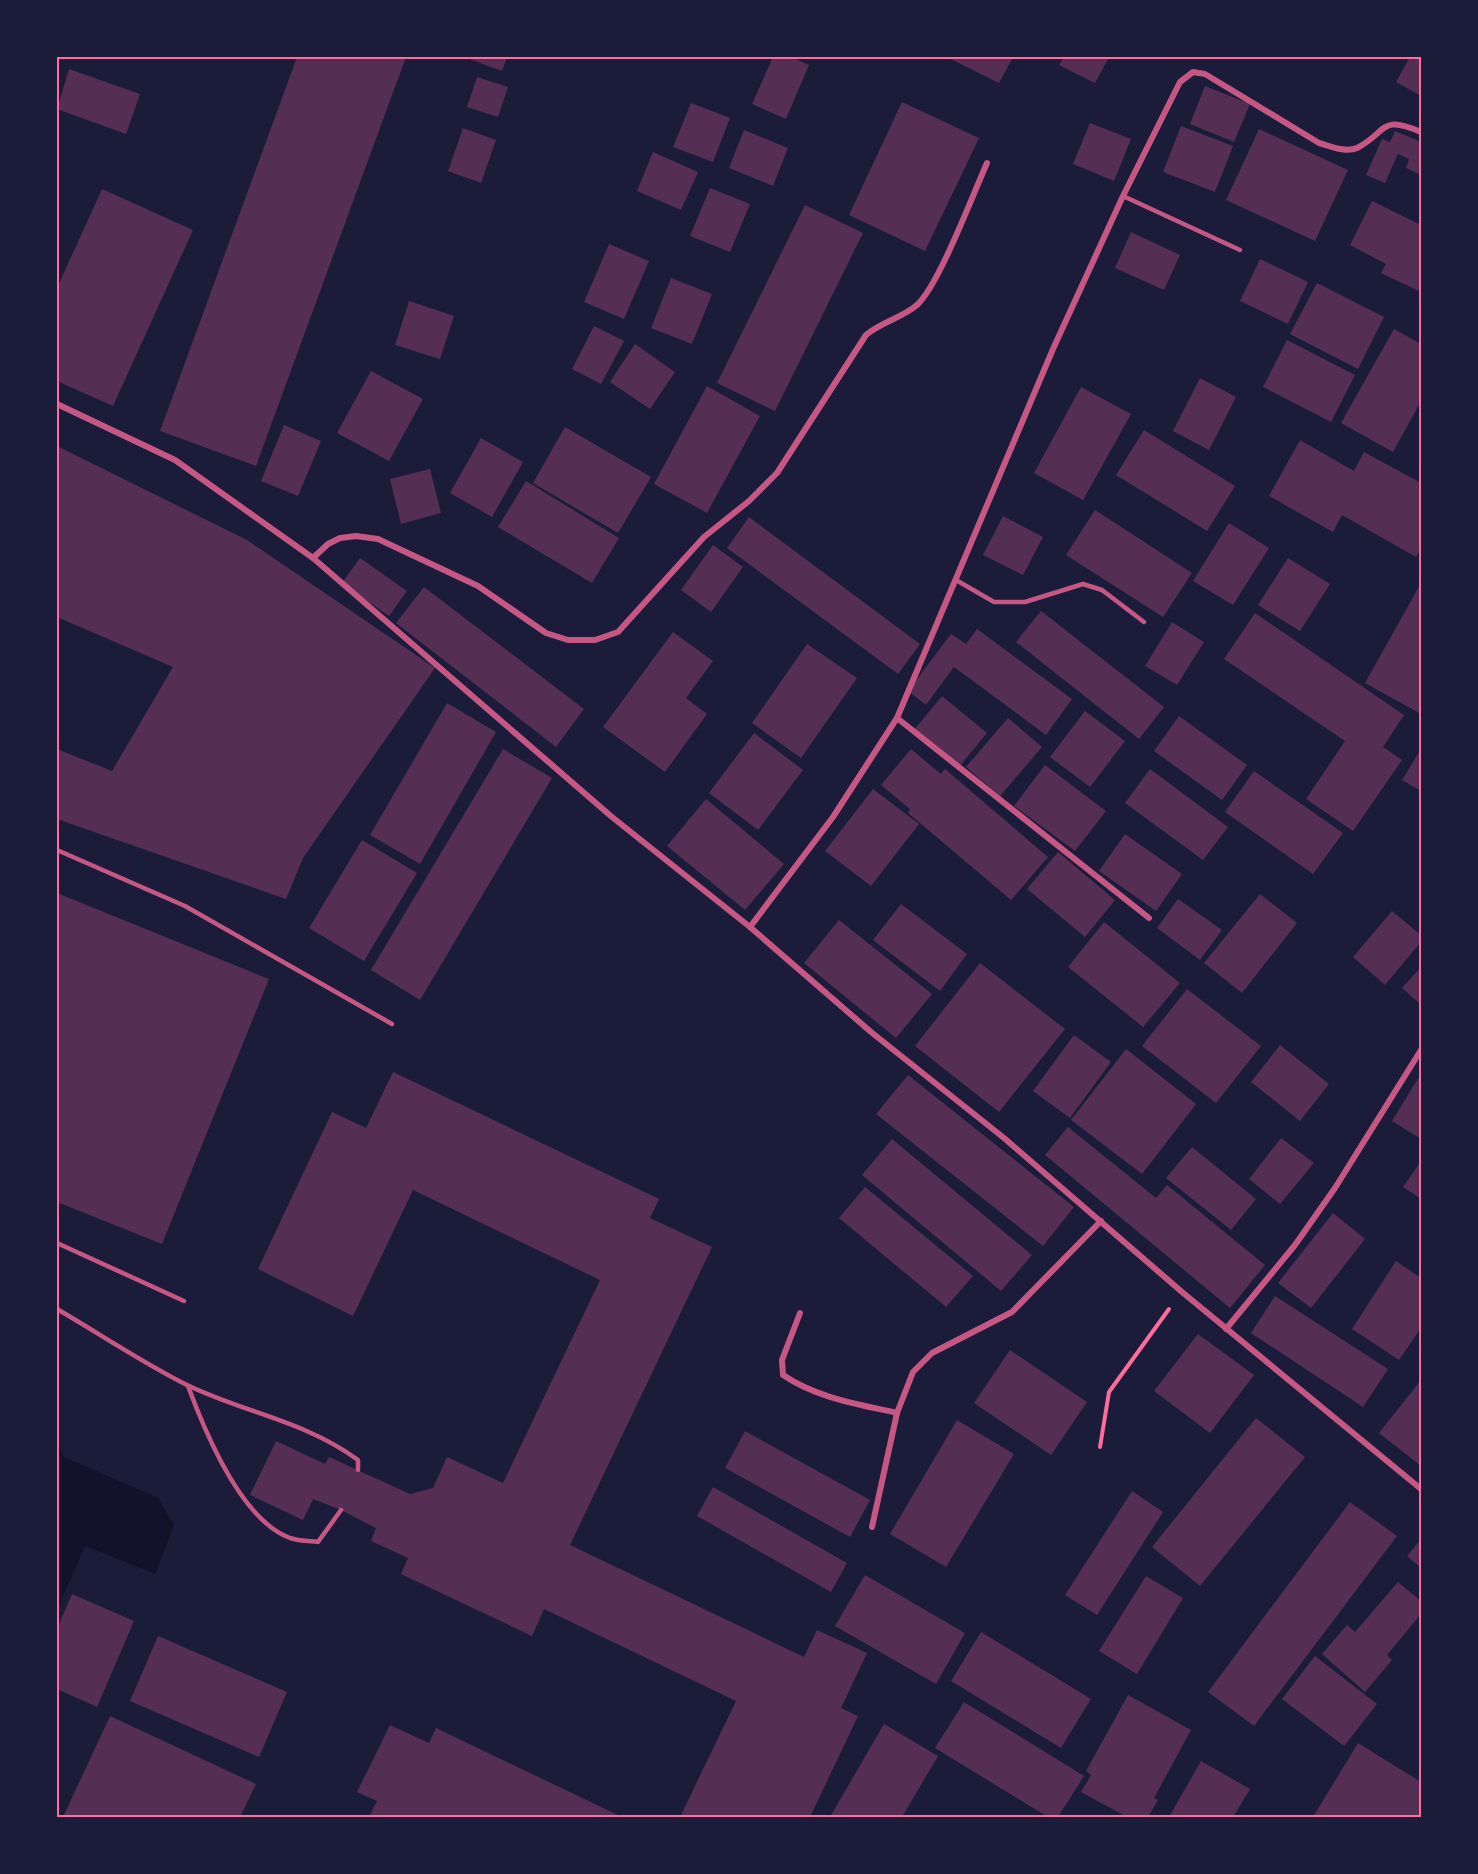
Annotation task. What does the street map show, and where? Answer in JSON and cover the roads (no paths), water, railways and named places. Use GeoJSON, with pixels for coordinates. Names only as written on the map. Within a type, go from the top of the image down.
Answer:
{"type":"FeatureCollection","features":[{"type":"Feature","properties":{"kind":"street"},"geometry":{"type":"LineString","coordinates":[[750,927],[833,817],[897,718],[1053,349],[1123,196],[1180,82],[1193,72],[1206,74],[1319,143],[1337,149],[1356,149],[1380,128],[1391,124],[1405,125],[1421,132]]}},
{"type":"Feature","properties":{"kind":"street"},"geometry":{"type":"LineString","coordinates":[[313,558],[328,544],[340,538],[356,536],[378,539],[478,586],[546,633],[568,640],[595,640],[618,632],[704,537],[748,501],[777,473],[866,335],[877,325],[917,305],[932,285],[987,163]]}},
{"type":"Feature","properties":{"kind":"street"},"geometry":{"type":"LineString","coordinates":[[57,404],[175,460],[313,558],[612,817],[750,927],[871,1032],[1004,1138],[1182,1292],[1421,1489]]}},
{"type":"Feature","properties":{"kind":"street"},"geometry":{"type":"LineString","coordinates":[[897,718],[1149,918]]}},
{"type":"Feature","properties":{"kind":"street"},"geometry":{"type":"LineString","coordinates":[[1226,1329],[1295,1245],[1335,1188],[1421,1050]]}},
{"type":"Feature","properties":{"kind":"street"},"geometry":{"type":"LineString","coordinates":[[872,1527],[897,1413],[913,1372],[932,1353],[1012,1312],[1101,1221]]}},
{"type":"Feature","properties":{"kind":"street"},"geometry":{"type":"LineString","coordinates":[[800,1313],[782,1360],[783,1376],[798,1385],[838,1400],[897,1413]]}},
{"type":"Feature","properties":{"kind":"lane"},"geometry":{"type":"LineString","coordinates":[[1123,196],[1240,250]]}},
{"type":"Feature","properties":{"kind":"lane"},"geometry":{"type":"LineString","coordinates":[[956,580],[994,602],[1025,602],[1083,584],[1102,590],[1144,622]]}},
{"type":"Feature","properties":{"kind":"lane"},"geometry":{"type":"LineString","coordinates":[[57,850],[185,906],[392,1024]]}},
{"type":"Feature","properties":{"kind":"lane"},"geometry":{"type":"LineString","coordinates":[[57,1243],[184,1301]]}},
{"type":"Feature","properties":{"kind":"lane"},"geometry":{"type":"LineString","coordinates":[[57,1309],[188,1386],[289,1422],[322,1437],[358,1460],[358,1470]]}},
{"type":"Feature","properties":{"kind":"lane"},"geometry":{"type":"LineString","coordinates":[[188,1386],[224,1470],[267,1524],[289,1538],[318,1542],[341,1510]]}}]}
